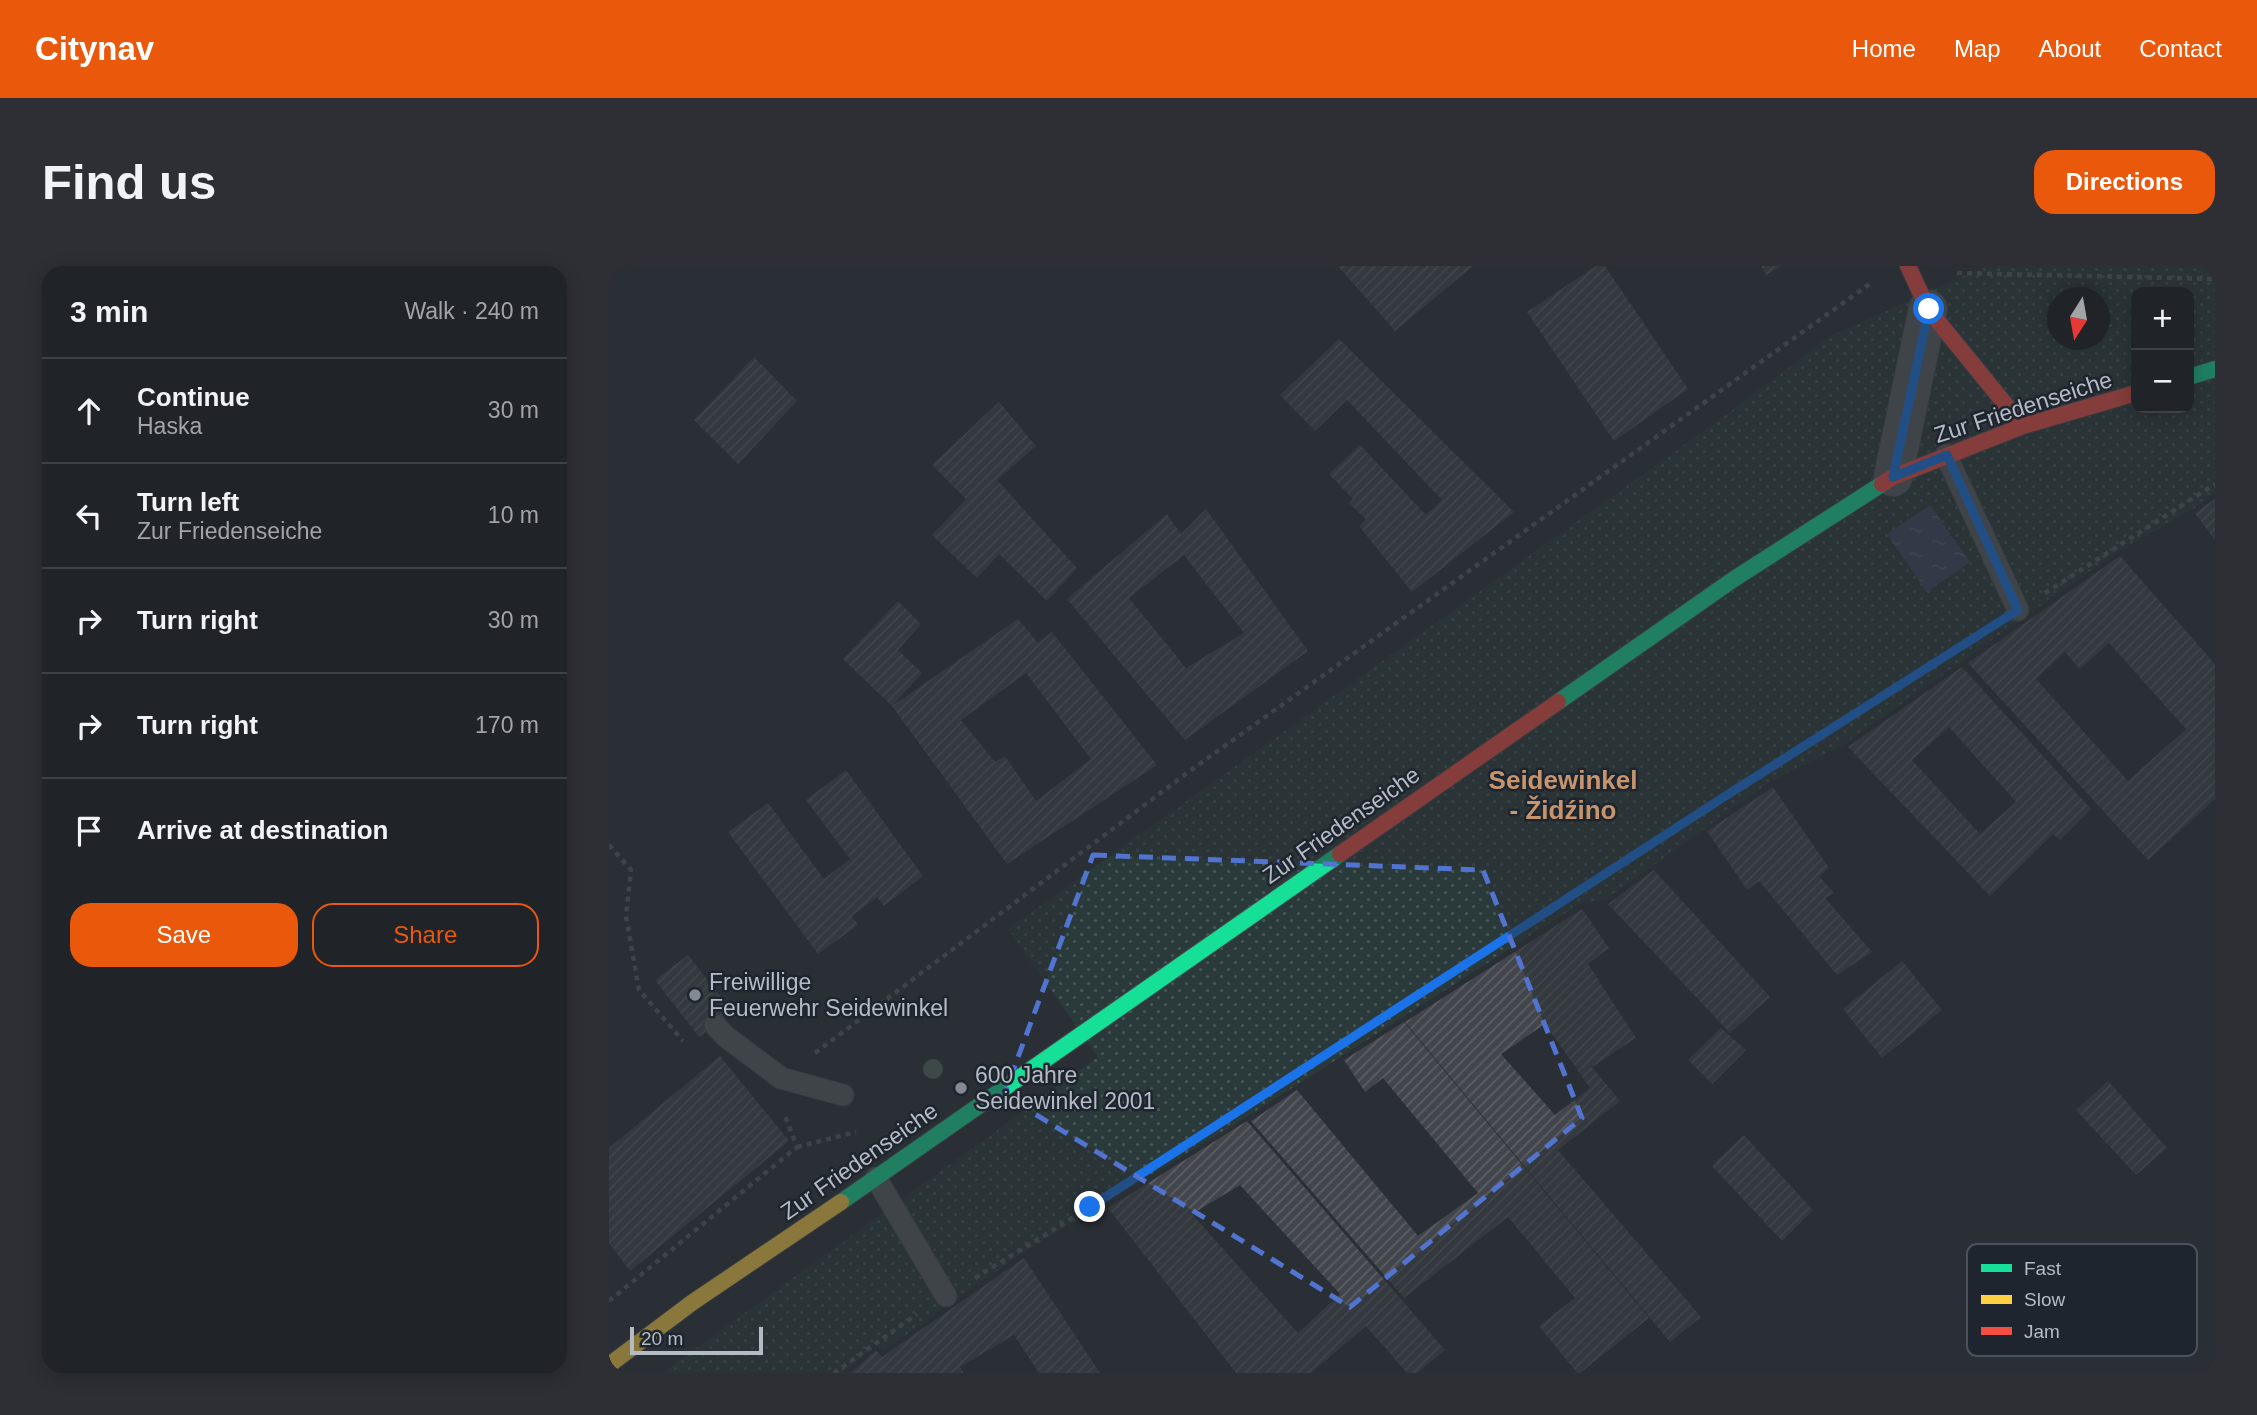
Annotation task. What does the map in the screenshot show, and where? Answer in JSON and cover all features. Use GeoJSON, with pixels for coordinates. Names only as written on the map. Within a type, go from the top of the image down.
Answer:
{"type":"FeatureCollection","features":[{"type":"Feature","properties":{"kind":"street"},"geometry":{"type":"LineString","coordinates":[[1910,269],[1929,309],[2023,426]]}},
{"type":"Feature","properties":{"kind":"street"},"geometry":{"type":"LineString","coordinates":[[1893,477],[1929,309]]}},
{"type":"Feature","properties":{"kind":"street"},"geometry":{"type":"LineString","coordinates":[[2194,375],[2215,369]]}},
{"type":"Feature","properties":{"kind":"street","name":"Zur Friedenseiche"},"geometry":{"type":"LineString","coordinates":[[609,1366],[693,1302],[876,1178],[1722,587],[1893,477],[2023,426],[2131,394]]}},
{"type":"Feature","properties":{"kind":"lane"},"geometry":{"type":"LineString","coordinates":[[1947,455],[2018,610]]}},
{"type":"Feature","properties":{"kind":"lane"},"geometry":{"type":"LineString","coordinates":[[715,1025],[781,1078],[843,1096]]}},
{"type":"Feature","properties":{"kind":"lane"},"geometry":{"type":"LineString","coordinates":[[876,1178],[946,1296]]}},
{"type":"Feature","properties":{"kind":"path"},"geometry":{"type":"LineString","coordinates":[[2005,266],[2010,275]]}},
{"type":"Feature","properties":{"kind":"path"},"geometry":{"type":"LineString","coordinates":[[797,1147],[774,1083],[1187,773],[1887,272],[1910,269],[2010,275],[2215,279]]}},
{"type":"Feature","properties":{"kind":"path"},"geometry":{"type":"LineString","coordinates":[[834,1373],[911,1317],[1113,1192],[1727,795],[2215,484]]}},
{"type":"Feature","properties":{"kind":"path"},"geometry":{"type":"LineString","coordinates":[[609,845],[631,870],[626,916],[639,990],[688,1046]]}},
{"type":"Feature","properties":{"kind":"path"},"geometry":{"type":"LineString","coordinates":[[609,1301],[797,1147],[856,1132]]}},
{"type":"Feature","properties":{"kind":"highlighted area"},"geometry":{"type":"Polygon","coordinates":[[[1093,855],[1483,870],[1582,1118],[1350,1307],[1004,1095],[1093,855]]]}},
{"type":"Feature","properties":{"kind":"shaded area"},"geometry":{"type":"Polygon","coordinates":[[[1985,266],[2215,266],[2215,493],[2193,509],[2117,552],[1846,743],[1770,782],[1606,899],[1580,904],[1248,1116],[1021,1254],[883,1351],[876,1344],[844,1373],[662,1373],[1098,1057],[1008,929],[1719,420],[1831,336],[1985,266]]]}},
{"type":"Feature","properties":{"kind":"water"},"geometry":{"type":"Polygon","coordinates":[[[1930,505],[1970,562],[1927,592],[1887,534],[1930,505]]]}},
{"type":"Feature","properties":{"kind":"building"},"geometry":{"type":"Polygon","coordinates":[[[1338,266],[1473,266],[1395,331],[1338,266]]]}},
{"type":"Feature","properties":{"kind":"building"},"geometry":{"type":"Polygon","coordinates":[[[1596,266],[1605,266],[1688,389],[1614,441],[1527,312],[1596,266]]]}},
{"type":"Feature","properties":{"kind":"building"},"geometry":{"type":"Polygon","coordinates":[[[1761,266],[1782,266],[1766,275],[1761,266]]]}},
{"type":"Feature","properties":{"kind":"building"},"geometry":{"type":"Polygon","coordinates":[[[1339,339],[1514,512],[1412,592],[1359,526],[1366,519],[1349,503],[1353,499],[1329,474],[1360,445],[1426,515],[1442,500],[1347,400],[1315,431],[1280,395],[1339,339]]]}},
{"type":"Feature","properties":{"kind":"building"},"geometry":{"type":"Polygon","coordinates":[[[754,357],[797,401],[738,464],[694,420],[754,357]]]}},
{"type":"Feature","properties":{"kind":"building"},"geometry":{"type":"Polygon","coordinates":[[[999,402],[1036,446],[997,480],[1077,568],[1047,601],[999,554],[977,578],[932,535],[966,499],[932,465],[999,402]]]}},
{"type":"Feature","properties":{"kind":"building"},"geometry":{"type":"Polygon","coordinates":[[[2215,499],[2215,540],[2195,513],[2215,499]]]}},
{"type":"Feature","properties":{"kind":"building"},"geometry":{"type":"Polygon","coordinates":[[[1206,509],[1308,651],[1185,740],[1067,599],[1167,514],[1181,534],[1206,509]],[[1184,555],[1129,598],[1186,668],[1244,633],[1184,555]]]}},
{"type":"Feature","properties":{"kind":"building"},"geometry":{"type":"Polygon","coordinates":[[[2120,556],[2215,664],[2215,799],[2148,860],[1968,663],[2120,556]],[[2109,643],[2080,669],[2065,652],[2036,679],[2128,781],[2186,729],[2109,643]]]}},
{"type":"Feature","properties":{"kind":"building"},"geometry":{"type":"Polygon","coordinates":[[[898,601],[921,624],[898,650],[922,673],[892,706],[843,659],[898,601]]]}},
{"type":"Feature","properties":{"kind":"building"},"geometry":{"type":"Polygon","coordinates":[[[1018,619],[1038,643],[1052,632],[1157,765],[1007,864],[892,706],[1018,619]],[[1026,673],[961,720],[995,762],[1005,756],[1036,801],[1091,759],[1026,673]]]}},
{"type":"Feature","properties":{"kind":"building"},"geometry":{"type":"Polygon","coordinates":[[[1962,667],[2091,809],[2060,840],[2053,834],[1990,896],[1848,747],[1962,667]],[[1949,727],[1912,760],[1980,834],[2016,802],[1949,727]]]}},
{"type":"Feature","properties":{"kind":"building"},"geometry":{"type":"Polygon","coordinates":[[[846,770],[923,876],[884,906],[877,897],[852,916],[858,925],[818,954],[728,832],[768,803],[824,879],[850,859],[806,800],[846,770]]]}},
{"type":"Feature","properties":{"kind":"building"},"geometry":{"type":"Polygon","coordinates":[[[1773,787],[1829,868],[1819,876],[1834,893],[1825,898],[1872,952],[1837,975],[1759,881],[1747,890],[1707,831],[1773,787]]]}},
{"type":"Feature","properties":{"kind":"building"},"geometry":{"type":"Polygon","coordinates":[[[1654,870],[1770,997],[1730,1033],[1608,904],[1654,870]]]}},
{"type":"Feature","properties":{"kind":"building"},"geometry":{"type":"Polygon","coordinates":[[[1582,909],[1609,948],[1588,964],[1636,1038],[1592,1067],[1620,1101],[1558,1150],[1701,1317],[1670,1342],[1405,1022],[1582,909]],[[1545,1024],[1501,1054],[1555,1115],[1590,1088],[1545,1024]]]}},
{"type":"Feature","properties":{"kind":"building"},"geometry":{"type":"Polygon","coordinates":[[[688,955],[732,1011],[699,1037],[655,980],[688,955]]]}},
{"type":"Feature","properties":{"kind":"building"},"geometry":{"type":"Polygon","coordinates":[[[1902,961],[1942,1010],[1882,1058],[1843,1009],[1902,961]]]}},
{"type":"Feature","properties":{"kind":"building"},"geometry":{"type":"Polygon","coordinates":[[[1404,1022],[1649,1318],[1580,1373],[1577,1373],[1539,1326],[1575,1298],[1508,1217],[1404,1298],[1251,1121],[1297,1090],[1418,1236],[1478,1193],[1383,1078],[1365,1092],[1344,1060],[1404,1022]]]}},
{"type":"Feature","properties":{"kind":"building"},"geometry":{"type":"Polygon","coordinates":[[[1721,1028],[1746,1050],[1712,1084],[1688,1060],[1721,1028]]]}},
{"type":"Feature","properties":{"kind":"building"},"geometry":{"type":"Polygon","coordinates":[[[720,1056],[789,1141],[630,1271],[609,1243],[609,1148],[720,1056]]]}},
{"type":"Feature","properties":{"kind":"building"},"geometry":{"type":"Polygon","coordinates":[[[2108,1081],[2167,1148],[2136,1175],[2076,1110],[2108,1081]]]}},
{"type":"Feature","properties":{"kind":"building"},"geometry":{"type":"Polygon","coordinates":[[[1247,1121],[1445,1350],[1417,1373],[1407,1373],[1366,1326],[1311,1373],[1236,1373],[1108,1208],[1247,1121]],[[1240,1185],[1192,1214],[1298,1333],[1340,1294],[1240,1185]]]}},
{"type":"Feature","properties":{"kind":"building"},"geometry":{"type":"Polygon","coordinates":[[[1744,1135],[1813,1210],[1782,1241],[1712,1166],[1744,1135]]]}},
{"type":"Feature","properties":{"kind":"building"},"geometry":{"type":"Polygon","coordinates":[[[1024,1258],[1100,1373],[1039,1373],[1014,1335],[960,1367],[964,1373],[851,1373],[876,1350],[882,1357],[1024,1258]]]}},
{"type":"Feature","properties":{"kind":"traffic: fast"},"geometry":{"type":"LineString","coordinates":[[2194,375],[2215,369]]}},
{"type":"Feature","properties":{"kind":"traffic: fast"},"geometry":{"type":"LineString","coordinates":[[1558,702],[1734,579],[1882,484]]}},
{"type":"Feature","properties":{"kind":"traffic: fast"},"geometry":{"type":"LineString","coordinates":[[841,1202],[1340,854]]}},
{"type":"Feature","properties":{"kind":"traffic: slow"},"geometry":{"type":"LineString","coordinates":[[609,1365],[693,1302],[841,1202]]}},
{"type":"Feature","properties":{"kind":"traffic: jam"},"geometry":{"type":"LineString","coordinates":[[1908,266],[1928,309],[2023,426]]}},
{"type":"Feature","properties":{"kind":"traffic: jam"},"geometry":{"type":"LineString","coordinates":[[1882,484],[1893,477],[2023,426],[2131,394]]}},
{"type":"Feature","properties":{"kind":"traffic: jam"},"geometry":{"type":"LineString","coordinates":[[1340,854],[1558,702]]}},
{"type":"Feature","properties":{"kind":"place","name":"Freiwillige Feuerwehr Seidewinkel"},"geometry":{"type":"Point","coordinates":[695,995]}},
{"type":"Feature","properties":{"kind":"place","name":"600 Jahre Seidewinkel 2001"},"geometry":{"type":"Point","coordinates":[961,1088]}},
{"type":"Feature","properties":{"kind":"district","name":"Seidewinkel - Židźino"},"geometry":{"type":"Point","coordinates":[1563,795]}},
{"type":"Feature","properties":{"kind":"route"},"geometry":{"type":"LineString","coordinates":[[1090,1207],[2018,610],[1947,455],[1893,477],[1929,309]]}}]}
